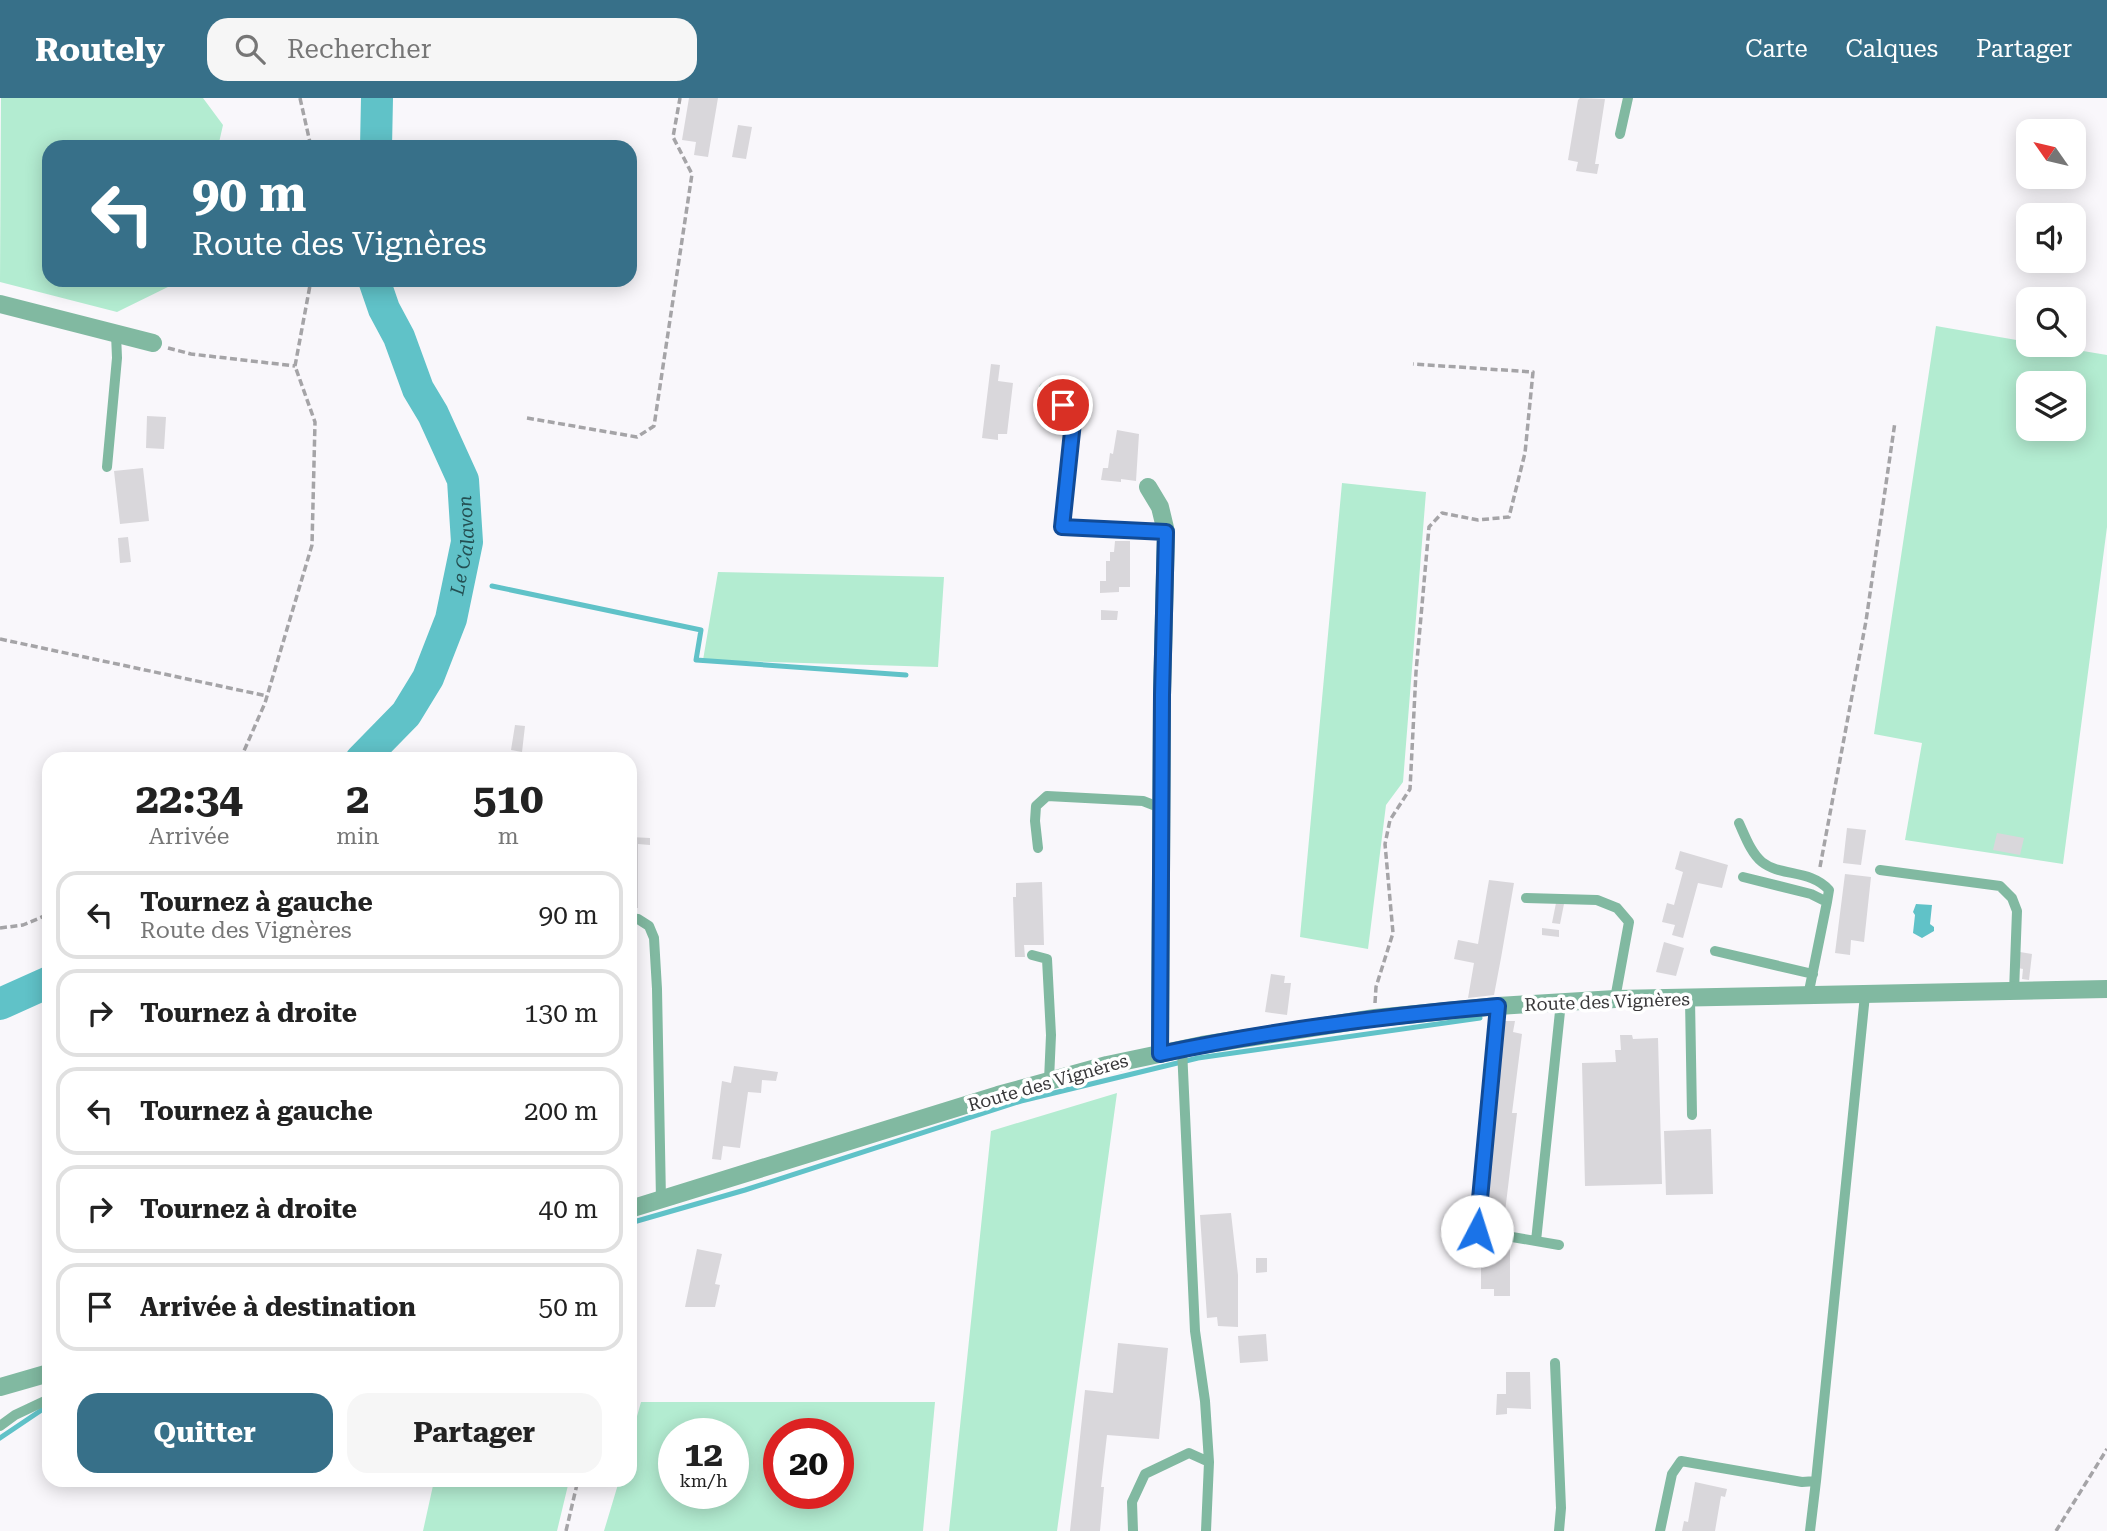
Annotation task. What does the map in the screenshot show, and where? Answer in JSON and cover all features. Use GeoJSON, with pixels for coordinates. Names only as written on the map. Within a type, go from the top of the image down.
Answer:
{"type":"FeatureCollection","features":[{"type":"Feature","properties":{"kind":"street"},"geometry":{"type":"LineString","coordinates":[[0,304],[153,343]]}},
{"type":"Feature","properties":{"kind":"street"},"geometry":{"type":"LineString","coordinates":[[1148,487],[1160,508],[1166,532],[1160,1054]]}},
{"type":"Feature","properties":{"kind":"street","name":"Route des Vignères"},"geometry":{"type":"LineString","coordinates":[[637,1207],[1049,1080],[1107,1065],[1182,1049],[1375,1018],[1498,1006],[1615,999],[2107,989]]}},
{"type":"Feature","properties":{"kind":"street"},"geometry":{"type":"LineString","coordinates":[[0,1387],[42,1375]]}},
{"type":"Feature","properties":{"kind":"lane"},"geometry":{"type":"LineString","coordinates":[[1620,134],[1628,98]]}},
{"type":"Feature","properties":{"kind":"lane"},"geometry":{"type":"LineString","coordinates":[[107,467],[117,358],[116,334]]}},
{"type":"Feature","properties":{"kind":"lane"},"geometry":{"type":"LineString","coordinates":[[1044,388],[1063,405],[1073,422],[1062,527],[1166,532]]}},
{"type":"Feature","properties":{"kind":"lane"},"geometry":{"type":"LineString","coordinates":[[1038,848],[1036,806],[1047,796],[1143,801],[1161,808]]}},
{"type":"Feature","properties":{"kind":"lane"},"geometry":{"type":"LineString","coordinates":[[1739,823],[1755,855],[1764,864],[1819,880],[1829,890],[1808,996]]}},
{"type":"Feature","properties":{"kind":"lane"},"geometry":{"type":"LineString","coordinates":[[1880,870],[2000,886],[2012,898],[2017,911],[2014,992]]}},
{"type":"Feature","properties":{"kind":"lane"},"geometry":{"type":"LineString","coordinates":[[1743,877],[1811,894],[1827,902]]}},
{"type":"Feature","properties":{"kind":"lane"},"geometry":{"type":"LineString","coordinates":[[1526,898],[1597,900],[1617,908],[1629,922],[1615,999]]}},
{"type":"Feature","properties":{"kind":"lane"},"geometry":{"type":"LineString","coordinates":[[637,919],[649,926],[654,938],[661,1200]]}},
{"type":"Feature","properties":{"kind":"lane"},"geometry":{"type":"LineString","coordinates":[[1715,951],[1813,974]]}},
{"type":"Feature","properties":{"kind":"lane"},"geometry":{"type":"LineString","coordinates":[[1032,955],[1047,959],[1051,1035],[1049,1080]]}},
{"type":"Feature","properties":{"kind":"lane"},"geometry":{"type":"LineString","coordinates":[[1810,1531],[1865,995]]}},
{"type":"Feature","properties":{"kind":"lane"},"geometry":{"type":"LineString","coordinates":[[1690,999],[1692,1115]]}},
{"type":"Feature","properties":{"kind":"lane"},"geometry":{"type":"LineString","coordinates":[[1536,1241],[1561,1002]]}},
{"type":"Feature","properties":{"kind":"lane"},"geometry":{"type":"LineString","coordinates":[[1498,1006],[1477,1231],[1559,1245]]}},
{"type":"Feature","properties":{"kind":"lane"},"geometry":{"type":"LineString","coordinates":[[1182,1049],[1195,1331],[1205,1401],[1209,1462],[1206,1531]]}},
{"type":"Feature","properties":{"kind":"lane"},"geometry":{"type":"LineString","coordinates":[[1555,1363],[1561,1508],[1559,1531]]}},
{"type":"Feature","properties":{"kind":"lane"},"geometry":{"type":"LineString","coordinates":[[0,1426],[15,1415],[42,1402]]}},
{"type":"Feature","properties":{"kind":"lane"},"geometry":{"type":"LineString","coordinates":[[1133,1531],[1132,1502],[1145,1474],[1189,1453],[1209,1462]]}},
{"type":"Feature","properties":{"kind":"lane"},"geometry":{"type":"LineString","coordinates":[[1660,1531],[1672,1474],[1681,1461],[1802,1482],[1816,1480]]}},
{"type":"Feature","properties":{"kind":"path"},"geometry":{"type":"LineString","coordinates":[[300,98],[310,140]]}},
{"type":"Feature","properties":{"kind":"path"},"geometry":{"type":"LineString","coordinates":[[527,418],[637,437],[654,426],[692,174],[673,137],[680,98]]}},
{"type":"Feature","properties":{"kind":"path"},"geometry":{"type":"LineString","coordinates":[[243,752],[267,696],[312,545],[315,422],[295,366],[310,287]]}},
{"type":"Feature","properties":{"kind":"path"},"geometry":{"type":"LineString","coordinates":[[153,343],[191,354],[295,366]]}},
{"type":"Feature","properties":{"kind":"path"},"geometry":{"type":"LineString","coordinates":[[1375,1018],[1376,987],[1393,933],[1385,845],[1390,820],[1410,789],[1416,672],[1429,527],[1442,513],[1478,520],[1508,517],[1525,453],[1533,372],[1413,364]]}},
{"type":"Feature","properties":{"kind":"path"},"geometry":{"type":"LineString","coordinates":[[1819,880],[1866,621],[1895,422]]}},
{"type":"Feature","properties":{"kind":"path"},"geometry":{"type":"LineString","coordinates":[[0,639],[267,696]]}},
{"type":"Feature","properties":{"kind":"path"},"geometry":{"type":"LineString","coordinates":[[0,928],[23,925],[42,917]]}},
{"type":"Feature","properties":{"kind":"path"},"geometry":{"type":"LineString","coordinates":[[2056,1531],[2107,1449]]}},
{"type":"Feature","properties":{"kind":"path"},"geometry":{"type":"LineString","coordinates":[[566,1531],[576,1487]]}},
{"type":"Feature","properties":{"kind":"green space"},"geometry":{"type":"Polygon","coordinates":[[[1,98],[203,98],[223,125],[220,140],[42,140],[42,287],[168,287],[117,312],[0,282],[1,98]]]}},
{"type":"Feature","properties":{"kind":"green space"},"geometry":{"type":"Polygon","coordinates":[[[1936,326],[2016,340],[2016,357],[2086,357],[2086,352],[2107,355],[2107,527],[2063,864],[1905,840],[1922,743],[1874,734],[1936,326]]]}},
{"type":"Feature","properties":{"kind":"green space"},"geometry":{"type":"Polygon","coordinates":[[[1342,483],[1426,492],[1403,782],[1386,805],[1368,949],[1300,937],[1342,483]]]}},
{"type":"Feature","properties":{"kind":"green space"},"geometry":{"type":"Polygon","coordinates":[[[718,572],[944,577],[938,667],[703,660],[718,572]]]}},
{"type":"Feature","properties":{"kind":"green space"},"geometry":{"type":"Polygon","coordinates":[[[1117,1093],[1057,1531],[949,1531],[991,1131],[1117,1093]]]}},
{"type":"Feature","properties":{"kind":"green space"},"geometry":{"type":"Polygon","coordinates":[[[641,1402],[935,1402],[923,1531],[604,1531],[617,1487],[637,1487],[637,1416],[641,1402]]]}},
{"type":"Feature","properties":{"kind":"green space"},"geometry":{"type":"Polygon","coordinates":[[[432,1487],[568,1487],[557,1531],[423,1531],[432,1487]]]}},
{"type":"Feature","properties":{"kind":"water"},"geometry":{"type":"Polygon","coordinates":[[[1916,904],[1932,905],[1930,924],[1934,931],[1922,938],[1913,933],[1913,912],[1916,904]]]}},
{"type":"Feature","properties":{"kind":"building"},"geometry":{"type":"Polygon","coordinates":[[[689,98],[718,98],[708,157],[694,155],[696,142],[682,140],[689,98]]]}},
{"type":"Feature","properties":{"kind":"building"},"geometry":{"type":"Polygon","coordinates":[[[1580,98],[1605,99],[1595,164],[1599,164],[1597,174],[1576,171],[1578,162],[1568,160],[1580,98]]]}},
{"type":"Feature","properties":{"kind":"building"},"geometry":{"type":"Polygon","coordinates":[[[738,125],[752,127],[746,159],[732,157],[738,125]]]}},
{"type":"Feature","properties":{"kind":"building"},"geometry":{"type":"Polygon","coordinates":[[[991,364],[1000,365],[998,381],[1013,383],[1007,434],[998,434],[998,440],[982,438],[991,364]]]}},
{"type":"Feature","properties":{"kind":"building"},"geometry":{"type":"Polygon","coordinates":[[[147,416],[166,417],[164,449],[146,448],[147,416]]]}},
{"type":"Feature","properties":{"kind":"building"},"geometry":{"type":"Polygon","coordinates":[[[1117,430],[1139,434],[1136,481],[1101,480],[1103,468],[1108,468],[1110,453],[1113,454],[1117,430]]]}},
{"type":"Feature","properties":{"kind":"building"},"geometry":{"type":"Polygon","coordinates":[[[143,468],[149,521],[120,524],[114,471],[143,468]]]}},
{"type":"Feature","properties":{"kind":"building"},"geometry":{"type":"Polygon","coordinates":[[[128,537],[131,562],[120,563],[118,538],[128,537]]]}},
{"type":"Feature","properties":{"kind":"building"},"geometry":{"type":"Polygon","coordinates":[[[1115,541],[1130,541],[1130,587],[1119,587],[1119,592],[1100,593],[1100,581],[1106,581],[1106,561],[1110,561],[1110,552],[1114,552],[1115,541]]]}},
{"type":"Feature","properties":{"kind":"building"},"geometry":{"type":"Polygon","coordinates":[[[1101,610],[1118,611],[1117,620],[1101,620],[1101,610]]]}},
{"type":"Feature","properties":{"kind":"building"},"geometry":{"type":"Polygon","coordinates":[[[515,725],[525,726],[522,752],[511,750],[515,725]]]}},
{"type":"Feature","properties":{"kind":"building"},"geometry":{"type":"Polygon","coordinates":[[[1847,828],[1866,830],[1861,865],[1843,863],[1847,828]]]}},
{"type":"Feature","properties":{"kind":"building"},"geometry":{"type":"Polygon","coordinates":[[[1997,833],[2024,838],[2020,855],[1993,850],[1997,833]]]}},
{"type":"Feature","properties":{"kind":"building"},"geometry":{"type":"Polygon","coordinates":[[[637,837],[650,838],[650,845],[638,844],[638,908],[637,837]]]}},
{"type":"Feature","properties":{"kind":"building"},"geometry":{"type":"Polygon","coordinates":[[[1680,851],[1728,865],[1722,888],[1698,883],[1683,938],[1672,935],[1675,925],[1662,922],[1667,903],[1674,905],[1683,872],[1675,869],[1680,851]]]}},
{"type":"Feature","properties":{"kind":"building"},"geometry":{"type":"Polygon","coordinates":[[[1845,874],[1871,877],[1864,942],[1851,940],[1850,955],[1835,953],[1845,874]]]}},
{"type":"Feature","properties":{"kind":"building"},"geometry":{"type":"Polygon","coordinates":[[[1489,880],[1514,883],[1501,958],[1494,995],[1468,998],[1474,963],[1454,959],[1458,940],[1478,944],[1489,880]]]}},
{"type":"Feature","properties":{"kind":"building"},"geometry":{"type":"Polygon","coordinates":[[[1042,882],[1044,945],[1024,945],[1025,957],[1015,957],[1013,897],[1016,897],[1016,883],[1042,882]]]}},
{"type":"Feature","properties":{"kind":"building"},"geometry":{"type":"Polygon","coordinates":[[[1556,903],[1564,904],[1560,924],[1552,923],[1556,903]]]}},
{"type":"Feature","properties":{"kind":"building"},"geometry":{"type":"Polygon","coordinates":[[[1542,928],[1559,930],[1559,937],[1542,935],[1542,928]]]}},
{"type":"Feature","properties":{"kind":"building"},"geometry":{"type":"Polygon","coordinates":[[[1664,942],[1684,948],[1676,976],[1656,972],[1664,942]]]}},
{"type":"Feature","properties":{"kind":"building"},"geometry":{"type":"Polygon","coordinates":[[[2020,952],[2032,954],[2029,980],[2022,979],[2023,969],[2018,968],[2020,952]]]}},
{"type":"Feature","properties":{"kind":"building"},"geometry":{"type":"Polygon","coordinates":[[[1271,974],[1285,976],[1284,983],[1291,983],[1287,1015],[1265,1012],[1271,974]]]}},
{"type":"Feature","properties":{"kind":"building"},"geometry":{"type":"Polygon","coordinates":[[[1498,1021],[1515,1021],[1513,1032],[1522,1034],[1512,1113],[1517,1113],[1504,1220],[1486,1218],[1487,1209],[1474,1208],[1498,1021]]]}},
{"type":"Feature","properties":{"kind":"building"},"geometry":{"type":"Polygon","coordinates":[[[1620,1035],[1632,1035],[1633,1039],[1658,1038],[1662,1184],[1585,1186],[1582,1063],[1616,1062],[1615,1050],[1621,1050],[1620,1035]]]}},
{"type":"Feature","properties":{"kind":"building"},"geometry":{"type":"Polygon","coordinates":[[[734,1066],[778,1072],[776,1081],[762,1080],[761,1093],[748,1092],[740,1148],[723,1146],[721,1160],[712,1159],[722,1081],[731,1083],[734,1066]]]}},
{"type":"Feature","properties":{"kind":"building"},"geometry":{"type":"Polygon","coordinates":[[[1711,1129],[1713,1194],[1666,1195],[1664,1131],[1711,1129]]]}},
{"type":"Feature","properties":{"kind":"building"},"geometry":{"type":"Polygon","coordinates":[[[1231,1213],[1238,1275],[1238,1327],[1218,1326],[1217,1317],[1207,1318],[1200,1215],[1231,1213]]]}},
{"type":"Feature","properties":{"kind":"building"},"geometry":{"type":"Polygon","coordinates":[[[1481,1239],[1510,1239],[1510,1296],[1494,1296],[1494,1289],[1481,1289],[1481,1239]]]}},
{"type":"Feature","properties":{"kind":"building"},"geometry":{"type":"Polygon","coordinates":[[[697,1249],[722,1254],[715,1284],[720,1285],[715,1307],[685,1307],[697,1249]]]}},
{"type":"Feature","properties":{"kind":"building"},"geometry":{"type":"Polygon","coordinates":[[[1256,1258],[1267,1258],[1267,1272],[1256,1273],[1256,1258]]]}},
{"type":"Feature","properties":{"kind":"building"},"geometry":{"type":"Polygon","coordinates":[[[1266,1334],[1268,1361],[1240,1363],[1238,1336],[1266,1334]]]}},
{"type":"Feature","properties":{"kind":"building"},"geometry":{"type":"Polygon","coordinates":[[[1118,1343],[1168,1348],[1159,1439],[1107,1435],[1101,1487],[1104,1487],[1100,1531],[1070,1531],[1085,1390],[1113,1393],[1118,1343]]]}},
{"type":"Feature","properties":{"kind":"building"},"geometry":{"type":"Polygon","coordinates":[[[1506,1372],[1530,1372],[1531,1409],[1507,1408],[1507,1414],[1496,1415],[1497,1394],[1506,1394],[1506,1372]]]}},
{"type":"Feature","properties":{"kind":"building"},"geometry":{"type":"Polygon","coordinates":[[[1695,1482],[1727,1489],[1725,1497],[1721,1496],[1715,1531],[1682,1531],[1684,1521],[1688,1522],[1695,1482]]]}},
{"type":"Feature","properties":{"kind":"waterway","name":"Le Calavon"},"geometry":{"type":"LineString","coordinates":[[376,140],[377,98]]}},
{"type":"Feature","properties":{"kind":"waterway","name":"Le Calavon"},"geometry":{"type":"LineString","coordinates":[[369,752],[406,714],[428,678],[451,619],[467,542],[463,480],[433,414],[418,389],[376,287]]}},
{"type":"Feature","properties":{"kind":"waterway"},"geometry":{"type":"LineString","coordinates":[[492,586],[701,630],[696,660],[906,675]]}},
{"type":"Feature","properties":{"kind":"waterway","name":"Le Calavon"},"geometry":{"type":"LineString","coordinates":[[0,1004],[42,985]]}},
{"type":"Feature","properties":{"kind":"waterway"},"geometry":{"type":"LineString","coordinates":[[637,1221],[745,1190],[1021,1101],[1198,1058],[1480,1018]]}},
{"type":"Feature","properties":{"kind":"waterway"},"geometry":{"type":"LineString","coordinates":[[0,1438],[42,1410]]}},
{"type":"Feature","properties":{"kind":"route"},"geometry":{"type":"LineString","coordinates":[[1063,405],[1073,422],[1062,527],[1166,532],[1162,695],[1160,1054],[1375,1018],[1498,1006],[1477,1231]]}}]}
